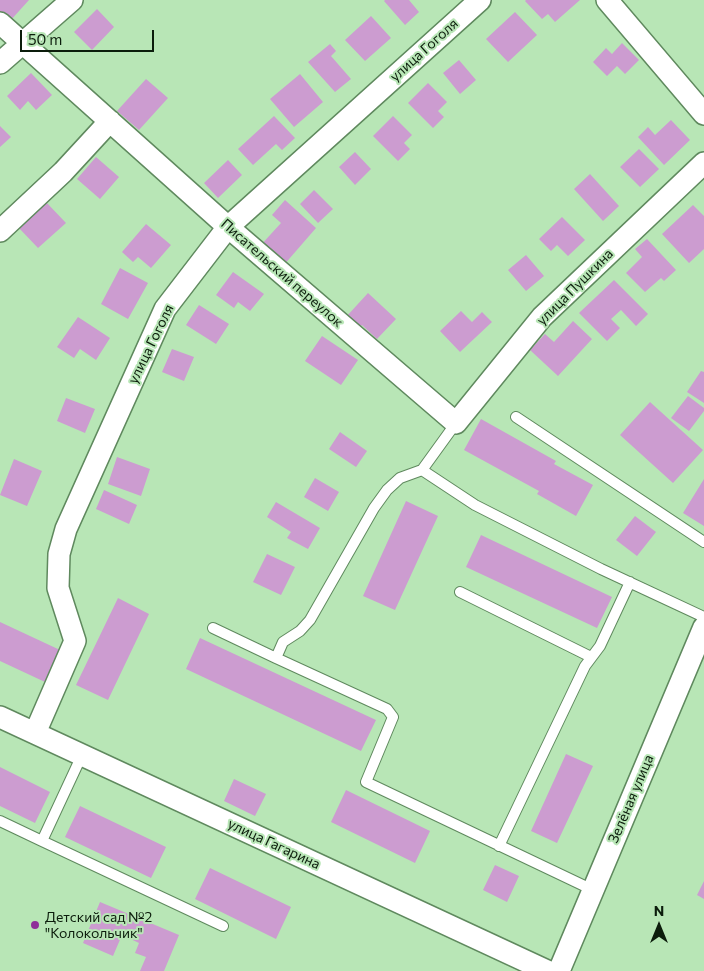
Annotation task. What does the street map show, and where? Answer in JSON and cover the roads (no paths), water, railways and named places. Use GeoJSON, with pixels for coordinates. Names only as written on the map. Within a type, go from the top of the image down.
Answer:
{"type":"FeatureCollection","features":[{"type":"Feature","properties":{"kind":"street"},"geometry":{"type":"LineString","coordinates":[[0,63],[72,0]]}},
{"type":"Feature","properties":{"kind":"street","name":"улица Гоголя"},"geometry":{"type":"LineString","coordinates":[[35,733],[75,641],[58,588],[58,554],[66,529],[165,309],[228,227],[480,0]]}},
{"type":"Feature","properties":{"kind":"street"},"geometry":{"type":"LineString","coordinates":[[607,0],[704,114]]}},
{"type":"Feature","properties":{"kind":"street","name":"Писательский переулок"},"geometry":{"type":"LineString","coordinates":[[0,24],[228,227],[456,422]]}},
{"type":"Feature","properties":{"kind":"street"},"geometry":{"type":"LineString","coordinates":[[0,231],[63,172],[110,121]]}},
{"type":"Feature","properties":{"kind":"street","name":"улица Пушкина"},"geometry":{"type":"LineString","coordinates":[[456,422],[542,317],[704,163]]}},
{"type":"Feature","properties":{"kind":"street","name":"Зелёная улица"},"geometry":{"type":"LineString","coordinates":[[559,971],[704,627]]}},
{"type":"Feature","properties":{"kind":"street","name":"улица Гагарина"},"geometry":{"type":"LineString","coordinates":[[0,717],[547,971]]}},
{"type":"Feature","properties":{"kind":"lane"},"geometry":{"type":"LineString","coordinates":[[516,417],[704,542]]}},
{"type":"Feature","properties":{"kind":"lane"},"geometry":{"type":"LineString","coordinates":[[276,658],[283,642],[300,631],[310,620],[374,508],[387,490],[400,478],[422,470],[456,422]]}},
{"type":"Feature","properties":{"kind":"lane"},"geometry":{"type":"LineString","coordinates":[[422,470],[475,505],[704,617]]}},
{"type":"Feature","properties":{"kind":"lane"},"geometry":{"type":"LineString","coordinates":[[499,846],[585,666],[600,646],[630,582]]}},
{"type":"Feature","properties":{"kind":"lane"},"geometry":{"type":"LineString","coordinates":[[460,592],[592,657]]}},
{"type":"Feature","properties":{"kind":"lane"},"geometry":{"type":"LineString","coordinates":[[213,628],[387,709],[393,717],[366,782],[593,890]]}},
{"type":"Feature","properties":{"kind":"lane"},"geometry":{"type":"LineString","coordinates":[[42,841],[82,755]]}},
{"type":"Feature","properties":{"kind":"lane"},"geometry":{"type":"LineString","coordinates":[[0,821],[223,926]]}},
{"type":"Feature","properties":{"kind":"place","name":"Детский сад №2 \"Колокольчик\""},"geometry":{"type":"Point","coordinates":[35,925]}}]}
